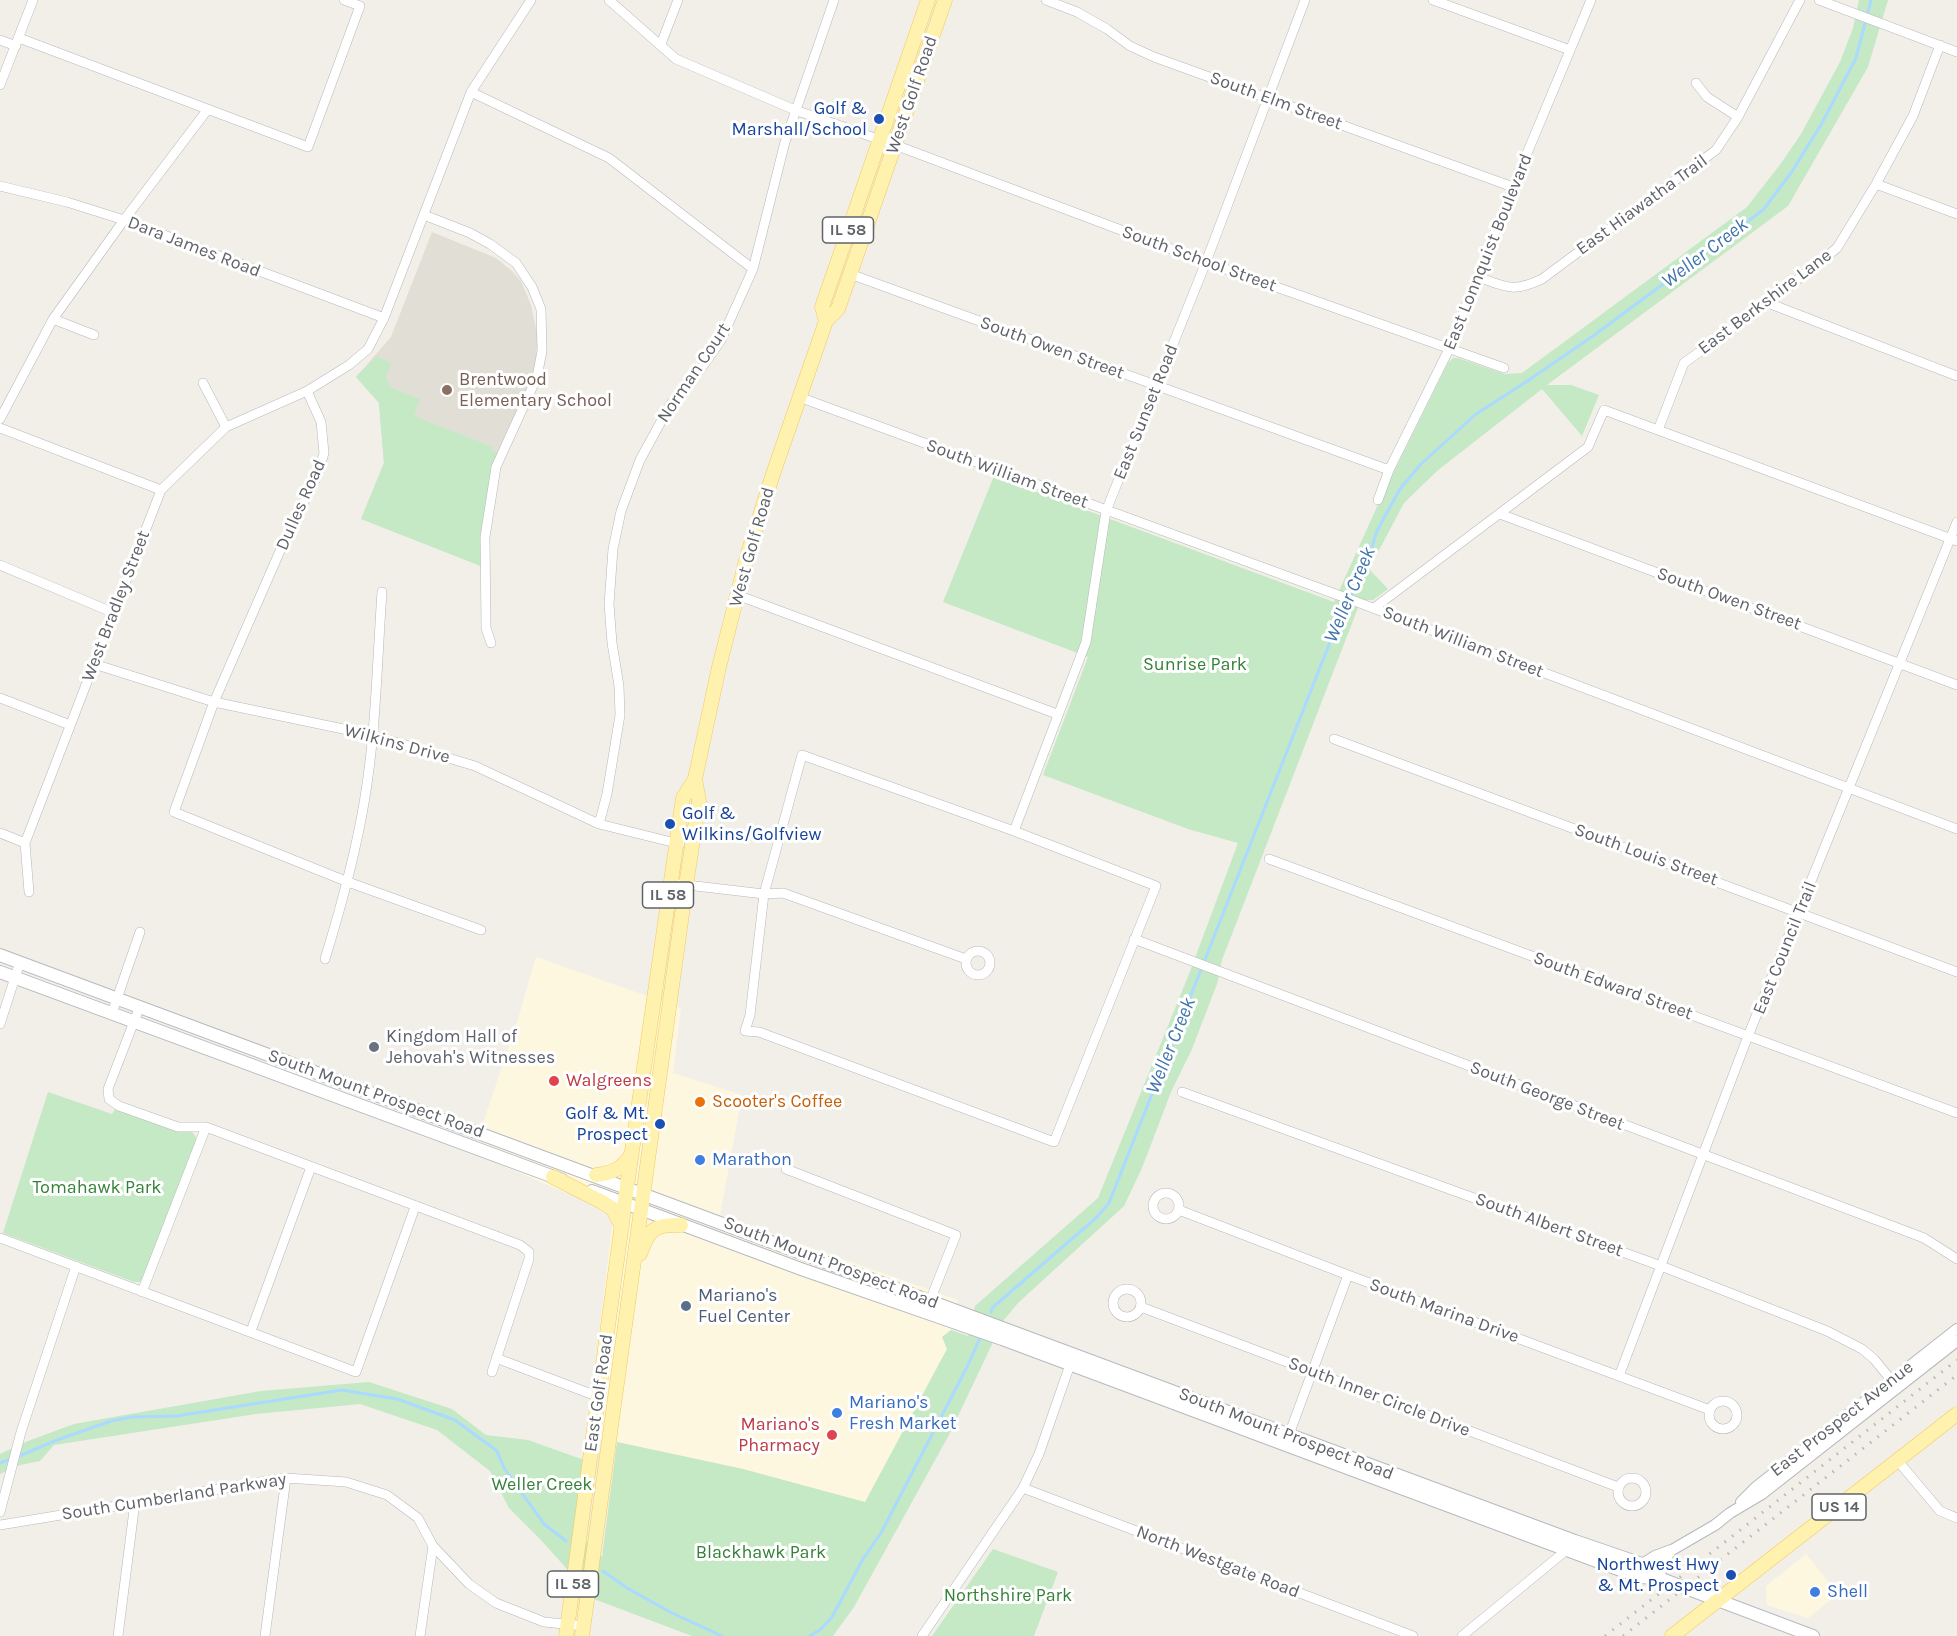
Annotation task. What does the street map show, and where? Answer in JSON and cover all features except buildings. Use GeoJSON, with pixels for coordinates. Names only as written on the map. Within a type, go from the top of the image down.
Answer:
{"type":"FeatureCollection","features":[{"type":"Feature","properties":{"kind":"main road","name":"West Golf Road"},"geometry":{"type":"LineString","coordinates":[[826,321],[822,307],[928,0]]}},
{"type":"Feature","properties":{"kind":"main road","name":"West Golf Road"},"geometry":{"type":"LineString","coordinates":[[627,1186],[683,798],[695,779],[737,595],[760,515],[799,397],[826,321],[838,309],[945,0]]}},
{"type":"Feature","properties":{"kind":"main road","name":"West Golf Road"},"geometry":{"type":"LineString","coordinates":[[643,1192],[699,801],[695,779]]}},
{"type":"Feature","properties":{"kind":"main road","name":"South Mount Prospect Road"},"geometry":{"type":"LineString","coordinates":[[0,955],[643,1192],[928,1307]]}},
{"type":"Feature","properties":{"kind":"main road","name":"South Mount Prospect Road"},"geometry":{"type":"LineString","coordinates":[[0,972],[801,1269],[928,1307],[1004,1334],[1570,1546],[1639,1577],[1659,1578],[1813,1636]]}},
{"type":"Feature","properties":{"kind":"main road"},"geometry":{"type":"LineString","coordinates":[[596,1175],[620,1169],[632,1153]]}},
{"type":"Feature","properties":{"kind":"main road"},"geometry":{"type":"LineString","coordinates":[[553,1177],[613,1209],[622,1227]]}},
{"type":"Feature","properties":{"kind":"main road","name":"East Golf Road"},"geometry":{"type":"LineString","coordinates":[[567,1630],[627,1186]]}},
{"type":"Feature","properties":{"kind":"main road","name":"East Golf Road"},"geometry":{"type":"LineString","coordinates":[[583,1631],[643,1192]]}},
{"type":"Feature","properties":{"kind":"main road"},"geometry":{"type":"LineString","coordinates":[[632,1278],[648,1234],[667,1224],[681,1225]]}},
{"type":"Feature","properties":{"kind":"main road","name":"US 14"},"geometry":{"type":"LineString","coordinates":[[1672,1636],[1957,1414]]}},
{"type":"Feature","properties":{"kind":"main road","name":"South Mount Prospect Road"},"geometry":{"type":"LineString","coordinates":[[1570,1546],[1642,1564],[1659,1578]]}},
{"type":"Feature","properties":{"kind":"street"},"geometry":{"type":"LineString","coordinates":[[0,85],[33,0]]}},
{"type":"Feature","properties":{"kind":"street"},"geometry":{"type":"LineString","coordinates":[[0,40],[17,42],[208,109],[308,147],[360,6],[344,0]]}},
{"type":"Feature","properties":{"kind":"street"},"geometry":{"type":"LineString","coordinates":[[307,391],[349,365],[368,349],[384,318],[471,92],[531,0]]}},
{"type":"Feature","properties":{"kind":"street","name":"South School Street"},"geometry":{"type":"LineString","coordinates":[[609,0],[676,59],[795,110],[895,145],[1206,262],[1504,368]]}},
{"type":"Feature","properties":{"kind":"street"},"geometry":{"type":"LineString","coordinates":[[661,44],[678,0]]}},
{"type":"Feature","properties":{"kind":"street","name":"Norman Court"},"geometry":{"type":"LineString","coordinates":[[599,824],[607,794],[620,715],[619,686],[609,604],[613,549],[621,511],[645,451],[670,405],[703,366],[721,340],[753,269],[785,142],[834,0]]}},
{"type":"Feature","properties":{"kind":"street","name":"South Elm Street"},"geometry":{"type":"LineString","coordinates":[[1046,0],[1077,12],[1107,29],[1130,46],[1154,57],[1513,187]]}},
{"type":"Feature","properties":{"kind":"street","name":"East Sunset Road"},"geometry":{"type":"LineString","coordinates":[[1014,831],[1086,642],[1106,511],[1206,262],[1305,0]]}},
{"type":"Feature","properties":{"kind":"street"},"geometry":{"type":"LineString","coordinates":[[1434,0],[1570,50]]}},
{"type":"Feature","properties":{"kind":"street","name":"East Lonnquist Boulevard"},"geometry":{"type":"LineString","coordinates":[[1378,500],[1389,470],[1449,349],[1591,0]]}},
{"type":"Feature","properties":{"kind":"street","name":"East Hiawatha Trail"},"geometry":{"type":"LineString","coordinates":[[1478,278],[1509,288],[1525,287],[1542,279],[1716,150],[1738,117],[1800,0]]}},
{"type":"Feature","properties":{"kind":"street"},"geometry":{"type":"LineString","coordinates":[[1819,0],[1957,52]]}},
{"type":"Feature","properties":{"kind":"street","name":"East Berkshire Lane"},"geometry":{"type":"LineString","coordinates":[[1658,430],[1684,363],[1768,303],[1837,248],[1876,184],[1913,116],[1940,45]]}},
{"type":"Feature","properties":{"kind":"street"},"geometry":{"type":"LineString","coordinates":[[1696,83],[1707,97],[1738,117]]}},
{"type":"Feature","properties":{"kind":"street"},"geometry":{"type":"LineString","coordinates":[[471,92],[609,158],[753,269]]}},
{"type":"Feature","properties":{"kind":"street"},"geometry":{"type":"LineString","coordinates":[[0,419],[53,319],[208,109]]}},
{"type":"Feature","properties":{"kind":"street"},"geometry":{"type":"LineString","coordinates":[[1876,184],[1957,214]]}},
{"type":"Feature","properties":{"kind":"street","name":"Dara James Road"},"geometry":{"type":"LineString","coordinates":[[0,186],[67,202],[124,220],[384,318]]}},
{"type":"Feature","properties":{"kind":"street"},"geometry":{"type":"LineString","coordinates":[[424,214],[470,233],[516,263],[532,287],[541,309],[542,351],[537,377],[496,467],[485,537],[486,628],[491,643]]}},
{"type":"Feature","properties":{"kind":"street","name":"South Owen Street"},"geometry":{"type":"LineString","coordinates":[[850,274],[1389,470]]}},
{"type":"Feature","properties":{"kind":"street"},"geometry":{"type":"LineString","coordinates":[[1768,303],[1957,376]]}},
{"type":"Feature","properties":{"kind":"street"},"geometry":{"type":"LineString","coordinates":[[53,319],[94,335]]}},
{"type":"Feature","properties":{"kind":"street"},"geometry":{"type":"LineString","coordinates":[[203,383],[225,427]]}},
{"type":"Feature","properties":{"kind":"street","name":"West Bradley Street"},"geometry":{"type":"LineString","coordinates":[[29,892],[25,843],[161,490],[225,427],[307,391]]}},
{"type":"Feature","properties":{"kind":"street","name":"Dulles Road"},"geometry":{"type":"LineString","coordinates":[[307,391],[321,422],[324,453],[317,477],[290,528],[214,702],[174,812],[348,882]]}},
{"type":"Feature","properties":{"kind":"street","name":"South William Street"},"geometry":{"type":"LineString","coordinates":[[799,397],[1374,608],[1957,829]]}},
{"type":"Feature","properties":{"kind":"street"},"geometry":{"type":"LineString","coordinates":[[1374,608],[1588,447],[1604,410],[1954,540]]}},
{"type":"Feature","properties":{"kind":"street"},"geometry":{"type":"LineString","coordinates":[[0,428],[161,490]]}},
{"type":"Feature","properties":{"kind":"street","name":"South Owen Street"},"geometry":{"type":"LineString","coordinates":[[1500,514],[1957,685]]}},
{"type":"Feature","properties":{"kind":"street","name":"East Council Trail"},"geometry":{"type":"LineString","coordinates":[[1619,1376],[1748,1036],[1800,913],[1899,663],[1954,540],[1957,522]]}},
{"type":"Feature","properties":{"kind":"street"},"geometry":{"type":"LineString","coordinates":[[0,565],[114,613]]}},
{"type":"Feature","properties":{"kind":"street"},"geometry":{"type":"LineString","coordinates":[[325,959],[348,882],[364,801],[372,735],[382,592]]}},
{"type":"Feature","properties":{"kind":"street"},"geometry":{"type":"LineString","coordinates":[[737,595],[1057,714]]}},
{"type":"Feature","properties":{"kind":"street","name":"Wilkins Drive"},"geometry":{"type":"LineString","coordinates":[[94,664],[214,702],[372,735],[475,766],[599,824],[692,845]]}},
{"type":"Feature","properties":{"kind":"street"},"geometry":{"type":"LineString","coordinates":[[0,698],[70,725]]}},
{"type":"Feature","properties":{"kind":"street","name":"South Louis Street"},"geometry":{"type":"LineString","coordinates":[[1334,739],[1957,972]]}},
{"type":"Feature","properties":{"kind":"street"},"geometry":{"type":"LineString","coordinates":[[802,755],[1014,831],[1156,886],[1054,1142],[759,1032],[745,1030],[750,1015],[764,894],[802,755]]}},
{"type":"Feature","properties":{"kind":"street"},"geometry":{"type":"LineString","coordinates":[[0,833],[25,843]]}},
{"type":"Feature","properties":{"kind":"street","name":"South Edward Street"},"geometry":{"type":"LineString","coordinates":[[1269,859],[1957,1113]]}},
{"type":"Feature","properties":{"kind":"street"},"geometry":{"type":"LineString","coordinates":[[348,882],[481,930]]}},
{"type":"Feature","properties":{"kind":"street"},"geometry":{"type":"LineString","coordinates":[[670,883],[764,894],[783,893],[966,959]]}},
{"type":"Feature","properties":{"kind":"street"},"geometry":{"type":"LineString","coordinates":[[112,1013],[140,932]]}},
{"type":"Feature","properties":{"kind":"street","name":"South George Street"},"geometry":{"type":"LineString","coordinates":[[1134,939],[1924,1238],[1957,1259]]}},
{"type":"Feature","properties":{"kind":"street"},"geometry":{"type":"LineString","coordinates":[[0,1024],[20,962]]}},
{"type":"Feature","properties":{"kind":"street"},"geometry":{"type":"LineString","coordinates":[[140,1006],[108,1089],[109,1099],[119,1106],[177,1126],[206,1127],[520,1245],[529,1252],[529,1259],[492,1372]]}},
{"type":"Feature","properties":{"kind":"street","name":"South Albert Street"},"geometry":{"type":"LineString","coordinates":[[1182,1092],[1661,1266],[1827,1331],[1862,1349],[1874,1359],[1895,1384]]}},
{"type":"Feature","properties":{"kind":"street"},"geometry":{"type":"LineString","coordinates":[[142,1292],[206,1127]]}},
{"type":"Feature","properties":{"kind":"street"},"geometry":{"type":"LineString","coordinates":[[251,1331],[311,1167]]}},
{"type":"Feature","properties":{"kind":"street"},"geometry":{"type":"LineString","coordinates":[[786,1169],[956,1235],[928,1307]]}},
{"type":"Feature","properties":{"kind":"street"},"geometry":{"type":"LineString","coordinates":[[0,1238],[357,1372],[415,1207]]}},
{"type":"Feature","properties":{"kind":"street","name":"South Marina Drive"},"geometry":{"type":"LineString","coordinates":[[1179,1210],[1710,1410]]}},
{"type":"Feature","properties":{"kind":"street"},"geometry":{"type":"LineString","coordinates":[[0,1512],[21,1432],[76,1266]]}},
{"type":"Feature","properties":{"kind":"street"},"geometry":{"type":"LineString","coordinates":[[1286,1440],[1348,1275]]}},
{"type":"Feature","properties":{"kind":"street","name":"South Inner Circle Drive"},"geometry":{"type":"LineString","coordinates":[[1140,1307],[1618,1487]]}},
{"type":"Feature","properties":{"kind":"street","name":"East Prospect Avenue"},"geometry":{"type":"LineString","coordinates":[[1642,1564],[1715,1525],[1762,1494],[1895,1384],[1957,1329]]}},
{"type":"Feature","properties":{"kind":"street","name":"East Prospect Avenue"},"geometry":{"type":"LineString","coordinates":[[1895,1384],[1957,1341]]}},
{"type":"Feature","properties":{"kind":"street"},"geometry":{"type":"LineString","coordinates":[[496,1359],[599,1397]]}},
{"type":"Feature","properties":{"kind":"street"},"geometry":{"type":"LineString","coordinates":[[922,1636],[1023,1488],[1039,1454],[1072,1360]]}},
{"type":"Feature","properties":{"kind":"street"},"geometry":{"type":"LineString","coordinates":[[1898,1461],[1940,1511],[1957,1518]]}},
{"type":"Feature","properties":{"kind":"street"},"geometry":{"type":"LineString","coordinates":[[265,1636],[286,1478]]}},
{"type":"Feature","properties":{"kind":"street","name":"South Cumberland Parkway"},"geometry":{"type":"LineString","coordinates":[[0,1525],[286,1478],[346,1482],[387,1496],[418,1518],[433,1546],[469,1584],[496,1603],[567,1630],[583,1631]]}},
{"type":"Feature","properties":{"kind":"street","name":"North Westgate Road"},"geometry":{"type":"LineString","coordinates":[[1023,1488],[1413,1636]]}},
{"type":"Feature","properties":{"kind":"street"},"geometry":{"type":"LineString","coordinates":[[118,1636],[135,1502]]}},
{"type":"Feature","properties":{"kind":"street"},"geometry":{"type":"LineString","coordinates":[[420,1636],[433,1546]]}},
{"type":"Feature","properties":{"kind":"street"},"geometry":{"type":"LineString","coordinates":[[1462,1636],[1570,1546]]}},
{"type":"Feature","properties":{"kind":"street"},"geometry":{"type":"LineString","coordinates":[[1659,1578],[1664,1560],[1672,1550]]}},
{"type":"Feature","properties":{"kind":"shaded area","name":"Brentwood Elementary School"},"geometry":{"type":"Polygon","coordinates":[[[432,232],[496,258],[521,281],[531,305],[538,338],[534,374],[497,453],[490,481],[361,519],[384,463],[379,403],[356,377],[391,337],[432,232]]]}},
{"type":"Feature","properties":{"kind":"shaded area"},"geometry":{"type":"Polygon","coordinates":[[[536,957],[681,1008],[673,1073],[742,1095],[720,1215],[958,1300],[951,1330],[943,1337],[947,1349],[865,1503],[743,1469],[617,1442],[587,1433],[613,1218],[604,1209],[473,1153],[518,1019],[536,957]]]}},
{"type":"Feature","properties":{"kind":"shaded area"},"geometry":{"type":"Polygon","coordinates":[[[1806,1554],[1838,1594],[1808,1618],[1767,1605],[1766,1586],[1806,1554]]]}},
{"type":"Feature","properties":{"kind":"green space"},"geometry":{"type":"Polygon","coordinates":[[[1859,0],[1888,0],[1868,67],[1788,206],[1547,385],[1571,385],[1599,395],[1582,436],[1542,389],[1437,471],[1404,503],[1369,569],[1388,589],[1373,600],[1361,600],[1222,960],[1217,984],[1192,1049],[1171,1092],[1142,1168],[1124,1206],[1018,1303],[1003,1321],[950,1433],[854,1607],[833,1636],[692,1636],[594,1599],[509,1508],[490,1471],[437,1430],[360,1404],[256,1414],[54,1445],[40,1461],[20,1465],[0,1474],[0,1454],[74,1424],[261,1391],[369,1382],[452,1409],[486,1435],[528,1440],[584,1460],[575,1530],[602,1557],[617,1442],[743,1469],[865,1502],[947,1349],[942,1337],[951,1330],[968,1336],[975,1306],[1098,1198],[1189,974],[1238,843],[1188,829],[1043,775],[1088,657],[943,602],[994,476],[1334,602],[1380,500],[1448,363],[1453,358],[1458,358],[1505,374],[1522,373],[1747,207],[1801,134],[1840,62],[1853,28],[1859,0]]]}},
{"type":"Feature","properties":{"kind":"green space"},"geometry":{"type":"Polygon","coordinates":[[[377,356],[391,363],[386,378],[390,387],[420,399],[414,416],[493,447],[491,450],[497,453],[490,481],[483,567],[361,519],[384,463],[379,403],[356,377],[377,356]]]}},
{"type":"Feature","properties":{"kind":"green space","name":"Tomahawk Park"},"geometry":{"type":"Polygon","coordinates":[[[48,1092],[112,1114],[115,1109],[173,1130],[192,1132],[196,1137],[196,1143],[144,1277],[140,1282],[134,1282],[3,1233],[48,1092]]]}},
{"type":"Feature","properties":{"kind":"green space","name":"Northshire Park"},"geometry":{"type":"Polygon","coordinates":[[[993,1549],[1058,1572],[1034,1636],[932,1636],[993,1549]]]}},
{"type":"Feature","properties":{"kind":"waterway","name":"Weller Creek"},"geometry":{"type":"LineString","coordinates":[[991,1312],[992,1308],[1096,1218],[1109,1203],[1332,637],[1368,559],[1377,531],[1400,489],[1421,464],[1476,414],[1593,336],[1763,210],[1791,173],[1822,123],[1856,58],[1871,0]]}},
{"type":"Feature","properties":{"kind":"waterway","name":"Weller Creek"},"geometry":{"type":"LineString","coordinates":[[810,1636],[821,1629],[832,1617],[863,1559],[881,1533],[981,1336]]}},
{"type":"Feature","properties":{"kind":"waterway","name":"Weller Creek"},"geometry":{"type":"LineString","coordinates":[[17,1457],[111,1421],[132,1417],[176,1416],[342,1390],[397,1399],[455,1420],[497,1451],[504,1468],[544,1524],[566,1541]]}},
{"type":"Feature","properties":{"kind":"waterway","name":"Weller Creek"},"geometry":{"type":"LineString","coordinates":[[0,1463],[11,1459]]}},
{"type":"Feature","properties":{"kind":"waterway","name":"Weller Creek"},"geometry":{"type":"LineString","coordinates":[[603,1571],[627,1588],[672,1613],[722,1636]]}},
{"type":"Feature","properties":{"kind":"railway"},"geometry":{"type":"LineString","coordinates":[[1605,1636],[1957,1360]]}},
{"type":"Feature","properties":{"kind":"railway"},"geometry":{"type":"LineString","coordinates":[[1623,1636],[1957,1375]]}},
{"type":"Feature","properties":{"kind":"place","name":"Golf & Marshall/School"},"geometry":{"type":"Point","coordinates":[879,119]}},
{"type":"Feature","properties":{"kind":"place","name":"Brentwood Elementary School"},"geometry":{"type":"Point","coordinates":[447,390]}},
{"type":"Feature","properties":{"kind":"place","name":"Golf & Wilkins/Golfview"},"geometry":{"type":"Point","coordinates":[670,824]}},
{"type":"Feature","properties":{"kind":"place","name":"Kingdom Hall of Jehovah's Witnesses"},"geometry":{"type":"Point","coordinates":[374,1047]}},
{"type":"Feature","properties":{"kind":"place","name":"Walgreens"},"geometry":{"type":"Point","coordinates":[554,1081]}},
{"type":"Feature","properties":{"kind":"place","name":"Scooter's Coffee"},"geometry":{"type":"Point","coordinates":[700,1102]}},
{"type":"Feature","properties":{"kind":"place","name":"Golf & Mt. Prospect"},"geometry":{"type":"Point","coordinates":[660,1124]}},
{"type":"Feature","properties":{"kind":"place","name":"Marathon"},"geometry":{"type":"Point","coordinates":[700,1160]}},
{"type":"Feature","properties":{"kind":"place","name":"Mariano's Fuel Center"},"geometry":{"type":"Point","coordinates":[686,1306]}},
{"type":"Feature","properties":{"kind":"place","name":"Mariano's Fresh Market"},"geometry":{"type":"Point","coordinates":[837,1413]}},
{"type":"Feature","properties":{"kind":"place","name":"Mariano's Pharmacy"},"geometry":{"type":"Point","coordinates":[832,1435]}},
{"type":"Feature","properties":{"kind":"place","name":"Northwest Hwy & Mt. Prospect"},"geometry":{"type":"Point","coordinates":[1731,1575]}},
{"type":"Feature","properties":{"kind":"place","name":"Shell"},"geometry":{"type":"Point","coordinates":[1815,1592]}},
{"type":"Feature","properties":{"kind":"park label","name":"Sunrise Park"},"geometry":{"type":"Point","coordinates":[1195,665]}},
{"type":"Feature","properties":{"kind":"park label","name":"Blackhawk Park"},"geometry":{"type":"Point","coordinates":[761,1553]}}]}
